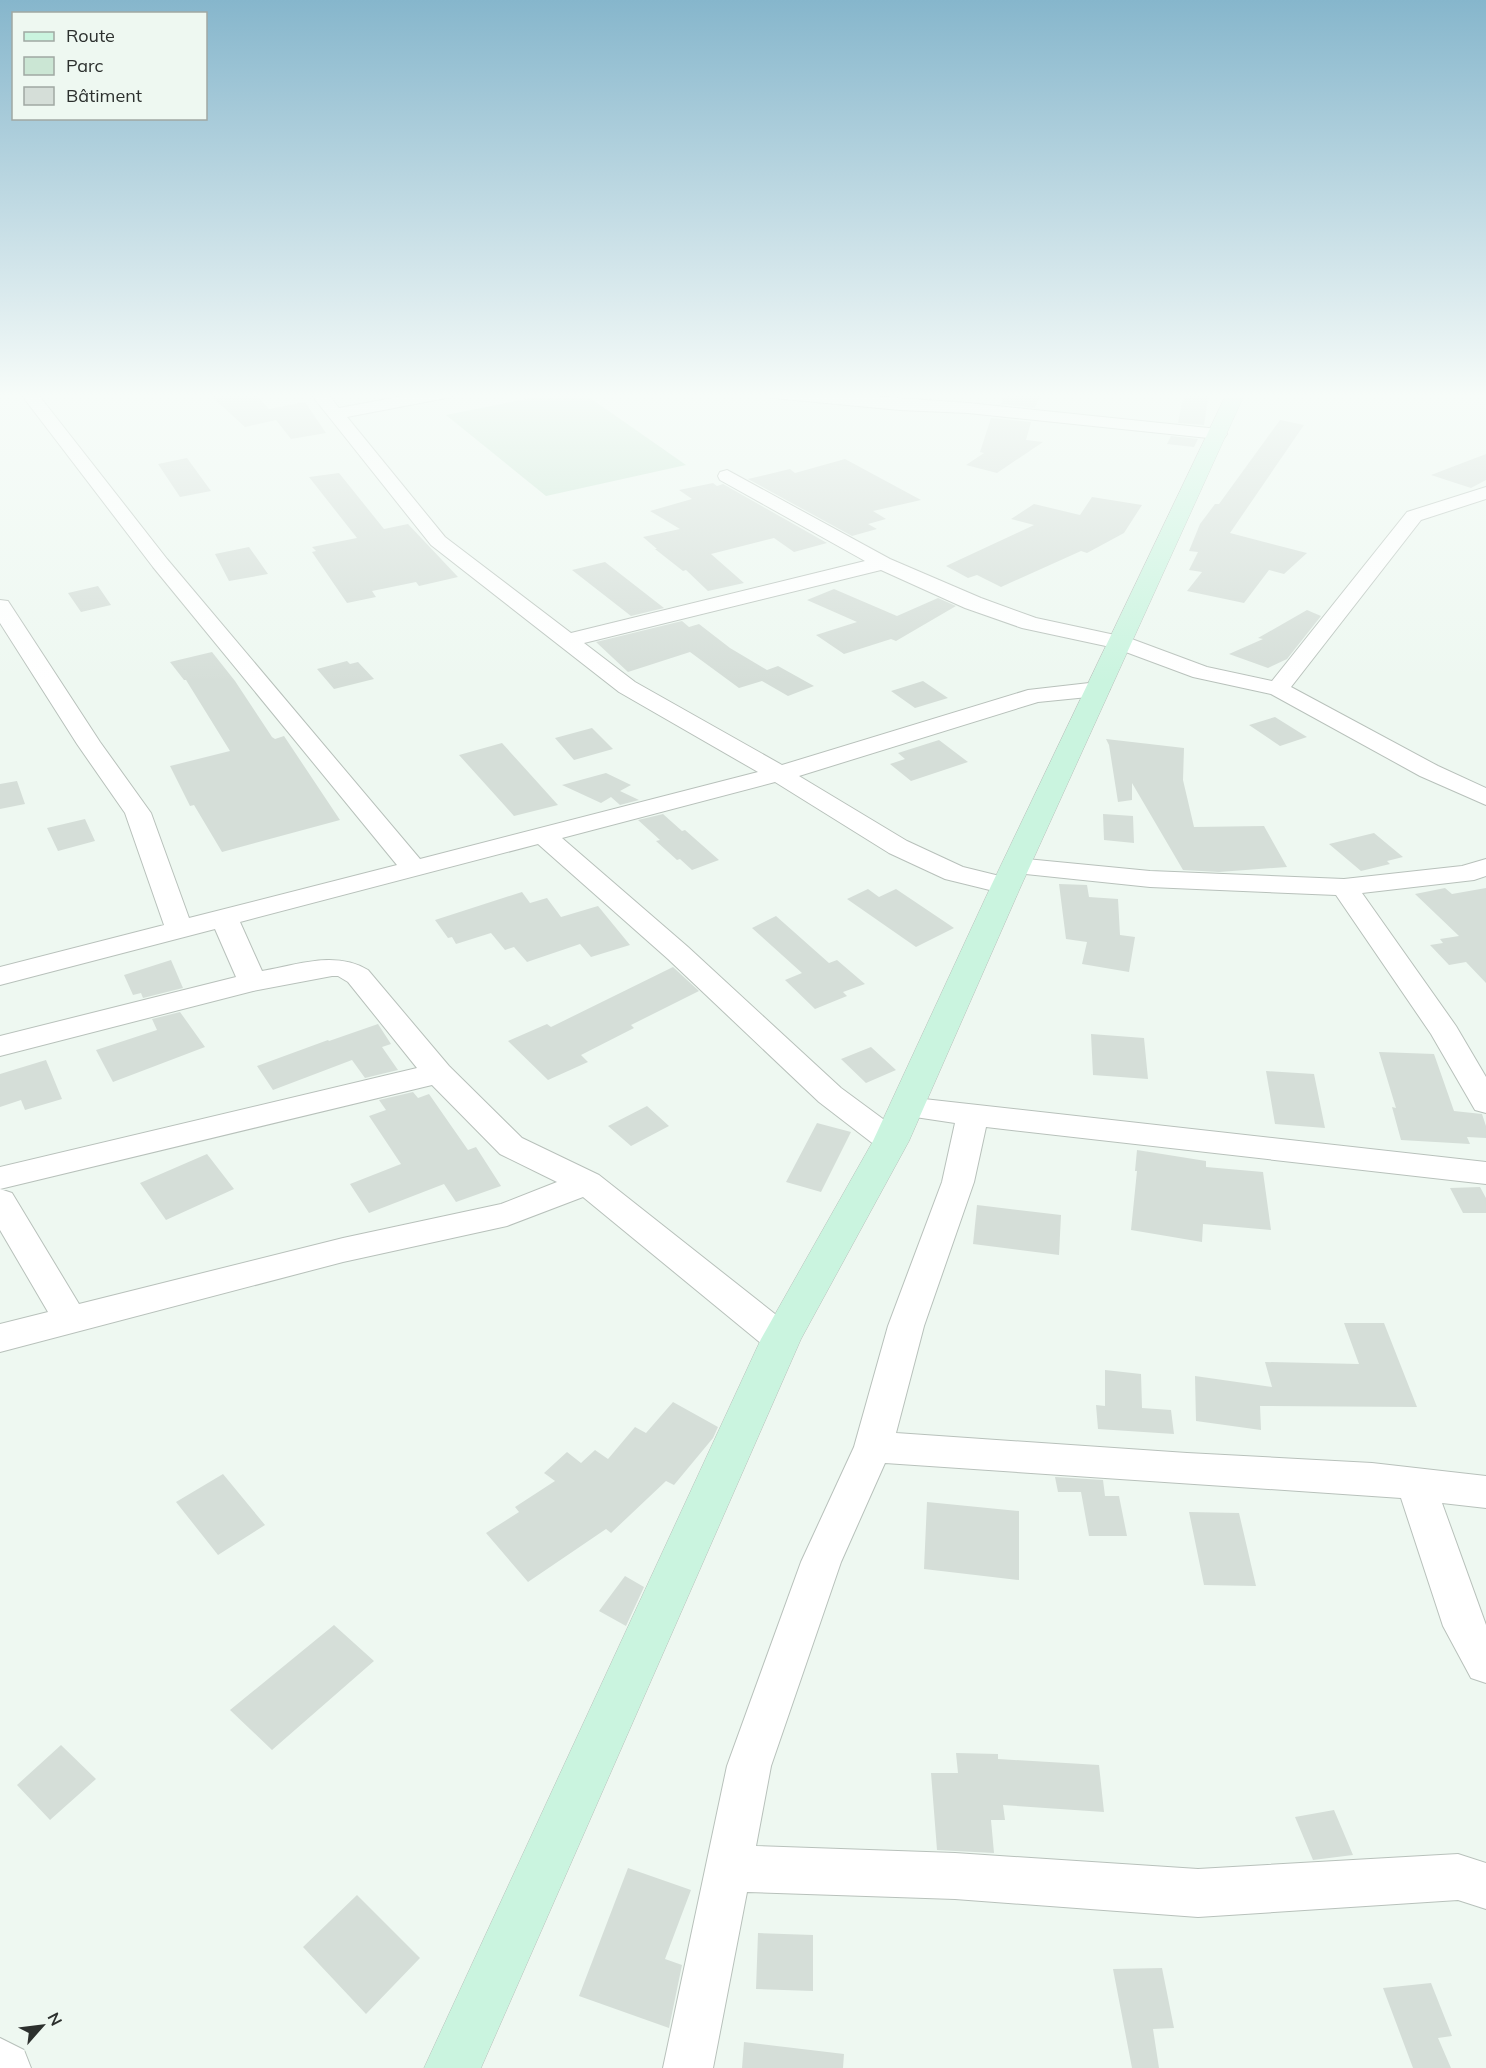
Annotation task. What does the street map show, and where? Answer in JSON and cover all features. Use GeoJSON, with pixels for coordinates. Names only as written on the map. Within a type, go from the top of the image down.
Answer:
{"type":"FeatureCollection","features":[{"type":"Feature","properties":{"kind":"main road"},"geometry":{"type":"LineString","coordinates":[[452,2068],[781,1340],[891,1141],[1011,876],[1192,490]]}},
{"type":"Feature","properties":{"kind":"street"},"geometry":{"type":"LineString","coordinates":[[102,490],[160,564],[414,869]]}},
{"type":"Feature","properties":{"kind":"street"},"geometry":{"type":"LineString","coordinates":[[397,490],[438,541],[627,687],[778,774],[898,847],[954,873],[1344,887],[1465,874],[1486,867]]}},
{"type":"Feature","properties":{"kind":"street"},"geometry":{"type":"LineString","coordinates":[[751,490],[884,563],[973,603],[1030,623],[1121,643],[1202,672],[1278,689],[1429,771],[1486,797]]}},
{"type":"Feature","properties":{"kind":"street"},"geometry":{"type":"LineString","coordinates":[[1278,689],[1414,516],[1486,493]]}},
{"type":"Feature","properties":{"kind":"street"},"geometry":{"type":"LineString","coordinates":[[565,640],[884,563]]}},
{"type":"Feature","properties":{"kind":"street"},"geometry":{"type":"LineString","coordinates":[[0,606],[89,744],[138,813],[179,929]]}},
{"type":"Feature","properties":{"kind":"street"},"geometry":{"type":"LineString","coordinates":[[0,976],[778,774],[1036,694],[1098,689]]}},
{"type":"Feature","properties":{"kind":"street"},"geometry":{"type":"LineString","coordinates":[[542,834],[678,953],[830,1095],[891,1141]]}},
{"type":"Feature","properties":{"kind":"street"},"geometry":{"type":"LineString","coordinates":[[1344,887],[1445,1034],[1486,1103]]}},
{"type":"Feature","properties":{"kind":"street"},"geometry":{"type":"LineString","coordinates":[[224,917],[252,982]]}},
{"type":"Feature","properties":{"kind":"street"},"geometry":{"type":"LineString","coordinates":[[0,1046],[252,982],[314,969],[345,968],[358,976],[438,1073],[511,1146],[587,1183],[781,1340]]}},
{"type":"Feature","properties":{"kind":"street"},"geometry":{"type":"LineString","coordinates":[[0,1178],[438,1073]]}},
{"type":"Feature","properties":{"kind":"street"},"geometry":{"type":"LineString","coordinates":[[906,1107],[1486,1173]]}},
{"type":"Feature","properties":{"kind":"street"},"geometry":{"type":"LineString","coordinates":[[688,2068],[749,1766],[821,1562],[873,1448],[906,1326],[958,1182],[973,1114]]}},
{"type":"Feature","properties":{"kind":"street"},"geometry":{"type":"LineString","coordinates":[[0,1338],[343,1250],[507,1214],[587,1183]]}},
{"type":"Feature","properties":{"kind":"street"},"geometry":{"type":"LineString","coordinates":[[0,1202],[70,1319]]}},
{"type":"Feature","properties":{"kind":"street"},"geometry":{"type":"LineString","coordinates":[[873,1448],[1002,1454],[1187,1469],[1372,1479],[1486,1492]]}},
{"type":"Feature","properties":{"kind":"street"},"geometry":{"type":"LineString","coordinates":[[1416,1484],[1464,1626],[1486,1664]]}},
{"type":"Feature","properties":{"kind":"street"},"geometry":{"type":"LineString","coordinates":[[729,1868],[955,1876],[1198,1893],[1458,1877],[1486,1886]]}},
{"type":"Feature","properties":{"kind":"street"},"geometry":{"type":"LineString","coordinates":[[0,2063],[6,2068]]}},
{"type":"Feature","properties":{"kind":"green space"},"geometry":{"type":"Polygon","coordinates":[[[538,490],[575,490],[546,496],[538,490]]]}},
{"type":"Feature","properties":{"kind":"building"},"geometry":{"type":"Polygon","coordinates":[[[175,490],[211,491],[180,497],[175,490]]]}},
{"type":"Feature","properties":{"kind":"building"},"geometry":{"type":"Polygon","coordinates":[[[319,490],[352,490],[384,529],[408,524],[458,577],[419,586],[416,582],[372,591],[376,597],[347,603],[312,552],[316,551],[312,547],[357,538],[319,490]]]}},
{"type":"Feature","properties":{"kind":"building"},"geometry":{"type":"Polygon","coordinates":[[[679,490],[733,490],[827,543],[794,552],[774,538],[711,554],[744,583],[708,591],[686,570],[683,571],[643,537],[680,529],[650,511],[692,499],[679,490]]]}},
{"type":"Feature","properties":{"kind":"building"},"geometry":{"type":"Polygon","coordinates":[[[767,490],[902,490],[921,500],[873,511],[886,519],[868,524],[877,529],[852,536],[767,490]]]}},
{"type":"Feature","properties":{"kind":"building"},"geometry":{"type":"Polygon","coordinates":[[[1230,490],[1260,490],[1230,533],[1307,553],[1284,574],[1269,570],[1244,603],[1187,591],[1202,572],[1189,570],[1198,552],[1189,551],[1200,524],[1215,504],[1219,504],[1230,490]]]}},
{"type":"Feature","properties":{"kind":"building"},"geometry":{"type":"Polygon","coordinates":[[[1092,497],[1142,505],[1124,533],[1087,553],[1081,551],[1001,587],[977,575],[968,578],[946,566],[1034,525],[1011,519],[1034,504],[1080,515],[1092,497]]]}},
{"type":"Feature","properties":{"kind":"building"},"geometry":{"type":"Polygon","coordinates":[[[249,547],[268,574],[229,581],[215,554],[249,547]]]}},
{"type":"Feature","properties":{"kind":"building"},"geometry":{"type":"Polygon","coordinates":[[[605,562],[664,608],[631,616],[572,570],[605,562]]]}},
{"type":"Feature","properties":{"kind":"building"},"geometry":{"type":"Polygon","coordinates":[[[98,586],[111,605],[81,612],[68,593],[98,586]]]}},
{"type":"Feature","properties":{"kind":"building"},"geometry":{"type":"Polygon","coordinates":[[[834,589],[897,616],[938,598],[956,606],[896,641],[891,639],[844,654],[816,635],[857,622],[807,600],[834,589]]]}},
{"type":"Feature","properties":{"kind":"building"},"geometry":{"type":"Polygon","coordinates":[[[1307,610],[1321,616],[1287,659],[1268,668],[1229,654],[1263,639],[1258,638],[1307,610]]]}},
{"type":"Feature","properties":{"kind":"building"},"geometry":{"type":"Polygon","coordinates":[[[682,621],[689,627],[699,624],[730,648],[767,670],[778,666],[814,686],[788,696],[762,681],[739,688],[690,652],[628,672],[596,642],[682,621]]]}},
{"type":"Feature","properties":{"kind":"building"},"geometry":{"type":"Polygon","coordinates":[[[212,652],[235,681],[272,737],[275,739],[284,736],[340,820],[222,852],[194,805],[190,806],[170,766],[230,751],[186,680],[170,662],[212,652]]]}},
{"type":"Feature","properties":{"kind":"building"},"geometry":{"type":"Polygon","coordinates":[[[347,661],[350,664],[358,662],[374,679],[334,689],[317,669],[347,661]]]}},
{"type":"Feature","properties":{"kind":"building"},"geometry":{"type":"Polygon","coordinates":[[[923,681],[948,698],[915,708],[891,691],[923,681]]]}},
{"type":"Feature","properties":{"kind":"building"},"geometry":{"type":"Polygon","coordinates":[[[1275,717],[1307,737],[1280,746],[1249,725],[1275,717]]]}},
{"type":"Feature","properties":{"kind":"building"},"geometry":{"type":"Polygon","coordinates":[[[592,728],[613,749],[574,760],[555,738],[592,728]]]}},
{"type":"Feature","properties":{"kind":"building"},"geometry":{"type":"Polygon","coordinates":[[[1106,739],[1184,748],[1183,780],[1194,827],[1264,826],[1287,867],[1219,872],[1183,870],[1132,783],[1132,800],[1118,802],[1109,745],[1106,739]]]}},
{"type":"Feature","properties":{"kind":"building"},"geometry":{"type":"Polygon","coordinates":[[[939,740],[968,762],[911,781],[890,764],[905,759],[898,753],[939,740]]]}},
{"type":"Feature","properties":{"kind":"building"},"geometry":{"type":"Polygon","coordinates":[[[502,743],[558,805],[514,816],[459,755],[502,743]]]}},
{"type":"Feature","properties":{"kind":"building"},"geometry":{"type":"Polygon","coordinates":[[[606,773],[631,785],[620,791],[639,800],[620,805],[611,797],[601,803],[562,785],[606,773]]]}},
{"type":"Feature","properties":{"kind":"building"},"geometry":{"type":"Polygon","coordinates":[[[17,781],[25,804],[0,809],[0,784],[17,781]]]}},
{"type":"Feature","properties":{"kind":"building"},"geometry":{"type":"Polygon","coordinates":[[[663,814],[719,860],[692,870],[680,859],[677,860],[638,820],[663,814]]]}},
{"type":"Feature","properties":{"kind":"building"},"geometry":{"type":"Polygon","coordinates":[[[1103,814],[1133,816],[1134,843],[1104,840],[1103,814]]]}},
{"type":"Feature","properties":{"kind":"building"},"geometry":{"type":"Polygon","coordinates":[[[85,819],[95,841],[58,851],[47,828],[85,819]]]}},
{"type":"Feature","properties":{"kind":"building"},"geometry":{"type":"Polygon","coordinates":[[[1374,833],[1403,857],[1387,861],[1390,864],[1361,871],[1329,844],[1374,833]]]}},
{"type":"Feature","properties":{"kind":"building"},"geometry":{"type":"Polygon","coordinates":[[[1059,884],[1087,885],[1089,897],[1118,899],[1120,935],[1135,937],[1129,972],[1082,964],[1087,942],[1066,939],[1059,884]]]}},
{"type":"Feature","properties":{"kind":"building"},"geometry":{"type":"Polygon","coordinates":[[[1445,888],[1452,894],[1486,888],[1486,983],[1466,962],[1449,965],[1430,945],[1443,943],[1440,939],[1459,936],[1415,894],[1445,888]]]}},
{"type":"Feature","properties":{"kind":"building"},"geometry":{"type":"Polygon","coordinates":[[[868,889],[879,897],[896,889],[954,928],[916,947],[847,899],[868,889]]]}},
{"type":"Feature","properties":{"kind":"building"},"geometry":{"type":"Polygon","coordinates":[[[522,892],[530,903],[547,898],[561,917],[598,906],[630,945],[591,957],[580,944],[527,962],[514,947],[505,950],[491,933],[456,944],[452,937],[448,938],[435,920],[522,892]]]}},
{"type":"Feature","properties":{"kind":"building"},"geometry":{"type":"Polygon","coordinates":[[[776,916],[829,963],[837,960],[865,984],[843,992],[847,996],[815,1009],[785,980],[802,973],[752,928],[776,916]]]}},
{"type":"Feature","properties":{"kind":"building"},"geometry":{"type":"Polygon","coordinates":[[[171,960],[183,988],[143,998],[141,993],[133,995],[124,975],[171,960]]]}},
{"type":"Feature","properties":{"kind":"building"},"geometry":{"type":"Polygon","coordinates":[[[673,967],[699,991],[631,1025],[634,1028],[581,1055],[588,1062],[548,1080],[508,1041],[547,1024],[551,1027],[673,967]]]}},
{"type":"Feature","properties":{"kind":"building"},"geometry":{"type":"Polygon","coordinates":[[[180,1012],[205,1047],[113,1082],[96,1050],[157,1030],[152,1019],[180,1012]]]}},
{"type":"Feature","properties":{"kind":"building"},"geometry":{"type":"Polygon","coordinates":[[[378,1024],[391,1044],[382,1047],[398,1070],[365,1078],[352,1060],[273,1090],[257,1066],[328,1040],[378,1024]]]}},
{"type":"Feature","properties":{"kind":"building"},"geometry":{"type":"Polygon","coordinates":[[[1091,1034],[1144,1038],[1148,1079],[1093,1075],[1091,1034]]]}},
{"type":"Feature","properties":{"kind":"building"},"geometry":{"type":"Polygon","coordinates":[[[871,1047],[896,1070],[866,1083],[841,1059],[871,1047]]]}},
{"type":"Feature","properties":{"kind":"building"},"geometry":{"type":"Polygon","coordinates":[[[1379,1052],[1434,1054],[1454,1111],[1482,1114],[1486,1126],[1486,1138],[1467,1137],[1470,1144],[1401,1140],[1392,1107],[1396,1108],[1379,1052]]]}},
{"type":"Feature","properties":{"kind":"building"},"geometry":{"type":"Polygon","coordinates":[[[46,1060],[62,1099],[25,1110],[21,1100],[0,1107],[0,1074],[46,1060]]]}},
{"type":"Feature","properties":{"kind":"building"},"geometry":{"type":"Polygon","coordinates":[[[1266,1071],[1314,1074],[1325,1128],[1275,1124],[1266,1071]]]}},
{"type":"Feature","properties":{"kind":"building"},"geometry":{"type":"Polygon","coordinates":[[[413,1092],[418,1098],[429,1094],[468,1150],[476,1147],[501,1186],[456,1202],[444,1184],[369,1213],[350,1184],[401,1164],[369,1116],[386,1110],[379,1100],[413,1092]]]}},
{"type":"Feature","properties":{"kind":"building"},"geometry":{"type":"Polygon","coordinates":[[[647,1106],[669,1126],[631,1146],[608,1126],[647,1106]]]}},
{"type":"Feature","properties":{"kind":"building"},"geometry":{"type":"Polygon","coordinates":[[[817,1123],[851,1132],[821,1192],[786,1182],[817,1123]]]}},
{"type":"Feature","properties":{"kind":"building"},"geometry":{"type":"Polygon","coordinates":[[[1137,1150],[1206,1161],[1206,1167],[1263,1172],[1271,1230],[1203,1224],[1202,1242],[1131,1230],[1137,1150]]]}},
{"type":"Feature","properties":{"kind":"building"},"geometry":{"type":"Polygon","coordinates":[[[207,1154],[234,1189],[166,1220],[140,1183],[207,1154]]]}},
{"type":"Feature","properties":{"kind":"building"},"geometry":{"type":"Polygon","coordinates":[[[1480,1187],[1486,1198],[1486,1213],[1463,1213],[1450,1188],[1480,1187]]]}},
{"type":"Feature","properties":{"kind":"building"},"geometry":{"type":"Polygon","coordinates":[[[977,1205],[1061,1215],[1059,1255],[973,1244],[977,1205]]]}},
{"type":"Feature","properties":{"kind":"building"},"geometry":{"type":"Polygon","coordinates":[[[1344,1323],[1384,1323],[1417,1407],[1260,1406],[1261,1430],[1196,1421],[1195,1376],[1272,1387],[1265,1362],[1359,1364],[1344,1323]]]}},
{"type":"Feature","properties":{"kind":"building"},"geometry":{"type":"Polygon","coordinates":[[[1105,1370],[1141,1374],[1142,1408],[1171,1410],[1174,1434],[1098,1429],[1096,1405],[1105,1406],[1105,1370]]]}},
{"type":"Feature","properties":{"kind":"building"},"geometry":{"type":"Polygon","coordinates":[[[673,1402],[718,1427],[713,1438],[674,1485],[666,1481],[611,1533],[606,1529],[528,1582],[486,1533],[519,1512],[515,1507],[555,1481],[544,1473],[567,1452],[581,1463],[595,1450],[608,1459],[635,1427],[646,1433],[673,1402]]]}},
{"type":"Feature","properties":{"kind":"building"},"geometry":{"type":"Polygon","coordinates":[[[223,1474],[265,1525],[218,1555],[176,1502],[223,1474]]]}},
{"type":"Feature","properties":{"kind":"building"},"geometry":{"type":"Polygon","coordinates":[[[1055,1477],[1103,1480],[1105,1496],[1119,1496],[1127,1536],[1089,1536],[1081,1492],[1058,1492],[1055,1477]]]}},
{"type":"Feature","properties":{"kind":"building"},"geometry":{"type":"Polygon","coordinates":[[[927,1502],[1019,1511],[1019,1580],[924,1569],[927,1502]]]}},
{"type":"Feature","properties":{"kind":"building"},"geometry":{"type":"Polygon","coordinates":[[[1189,1512],[1239,1513],[1256,1586],[1204,1585],[1189,1512]]]}},
{"type":"Feature","properties":{"kind":"building"},"geometry":{"type":"Polygon","coordinates":[[[625,1576],[644,1587],[626,1626],[599,1611],[625,1576]]]}},
{"type":"Feature","properties":{"kind":"building"},"geometry":{"type":"Polygon","coordinates":[[[334,1625],[374,1661],[272,1750],[230,1710],[334,1625]]]}},
{"type":"Feature","properties":{"kind":"building"},"geometry":{"type":"Polygon","coordinates":[[[61,1745],[96,1779],[50,1820],[17,1785],[61,1745]]]}},
{"type":"Feature","properties":{"kind":"building"},"geometry":{"type":"Polygon","coordinates":[[[956,1753],[998,1754],[998,1759],[1099,1765],[1104,1812],[1003,1805],[1005,1820],[991,1820],[994,1853],[937,1850],[931,1773],[958,1773],[956,1753]]]}},
{"type":"Feature","properties":{"kind":"building"},"geometry":{"type":"Polygon","coordinates":[[[1334,1810],[1353,1855],[1313,1860],[1295,1817],[1334,1810]]]}},
{"type":"Feature","properties":{"kind":"building"},"geometry":{"type":"Polygon","coordinates":[[[628,1868],[691,1890],[665,1959],[682,1965],[669,2028],[579,1996],[628,1868]]]}},
{"type":"Feature","properties":{"kind":"building"},"geometry":{"type":"Polygon","coordinates":[[[357,1895],[420,1958],[366,2014],[303,1947],[357,1895]]]}},
{"type":"Feature","properties":{"kind":"building"},"geometry":{"type":"Polygon","coordinates":[[[758,1933],[813,1935],[813,1991],[756,1989],[758,1933]]]}},
{"type":"Feature","properties":{"kind":"building"},"geometry":{"type":"Polygon","coordinates":[[[1162,1968],[1174,2028],[1153,2029],[1159,2068],[1132,2068],[1113,1969],[1162,1968]]]}},
{"type":"Feature","properties":{"kind":"building"},"geometry":{"type":"Polygon","coordinates":[[[1431,1983],[1452,2036],[1438,2038],[1451,2068],[1413,2068],[1383,1988],[1431,1983]]]}},
{"type":"Feature","properties":{"kind":"building"},"geometry":{"type":"Polygon","coordinates":[[[744,2042],[844,2054],[843,2068],[742,2068],[744,2042]]]}}]}
